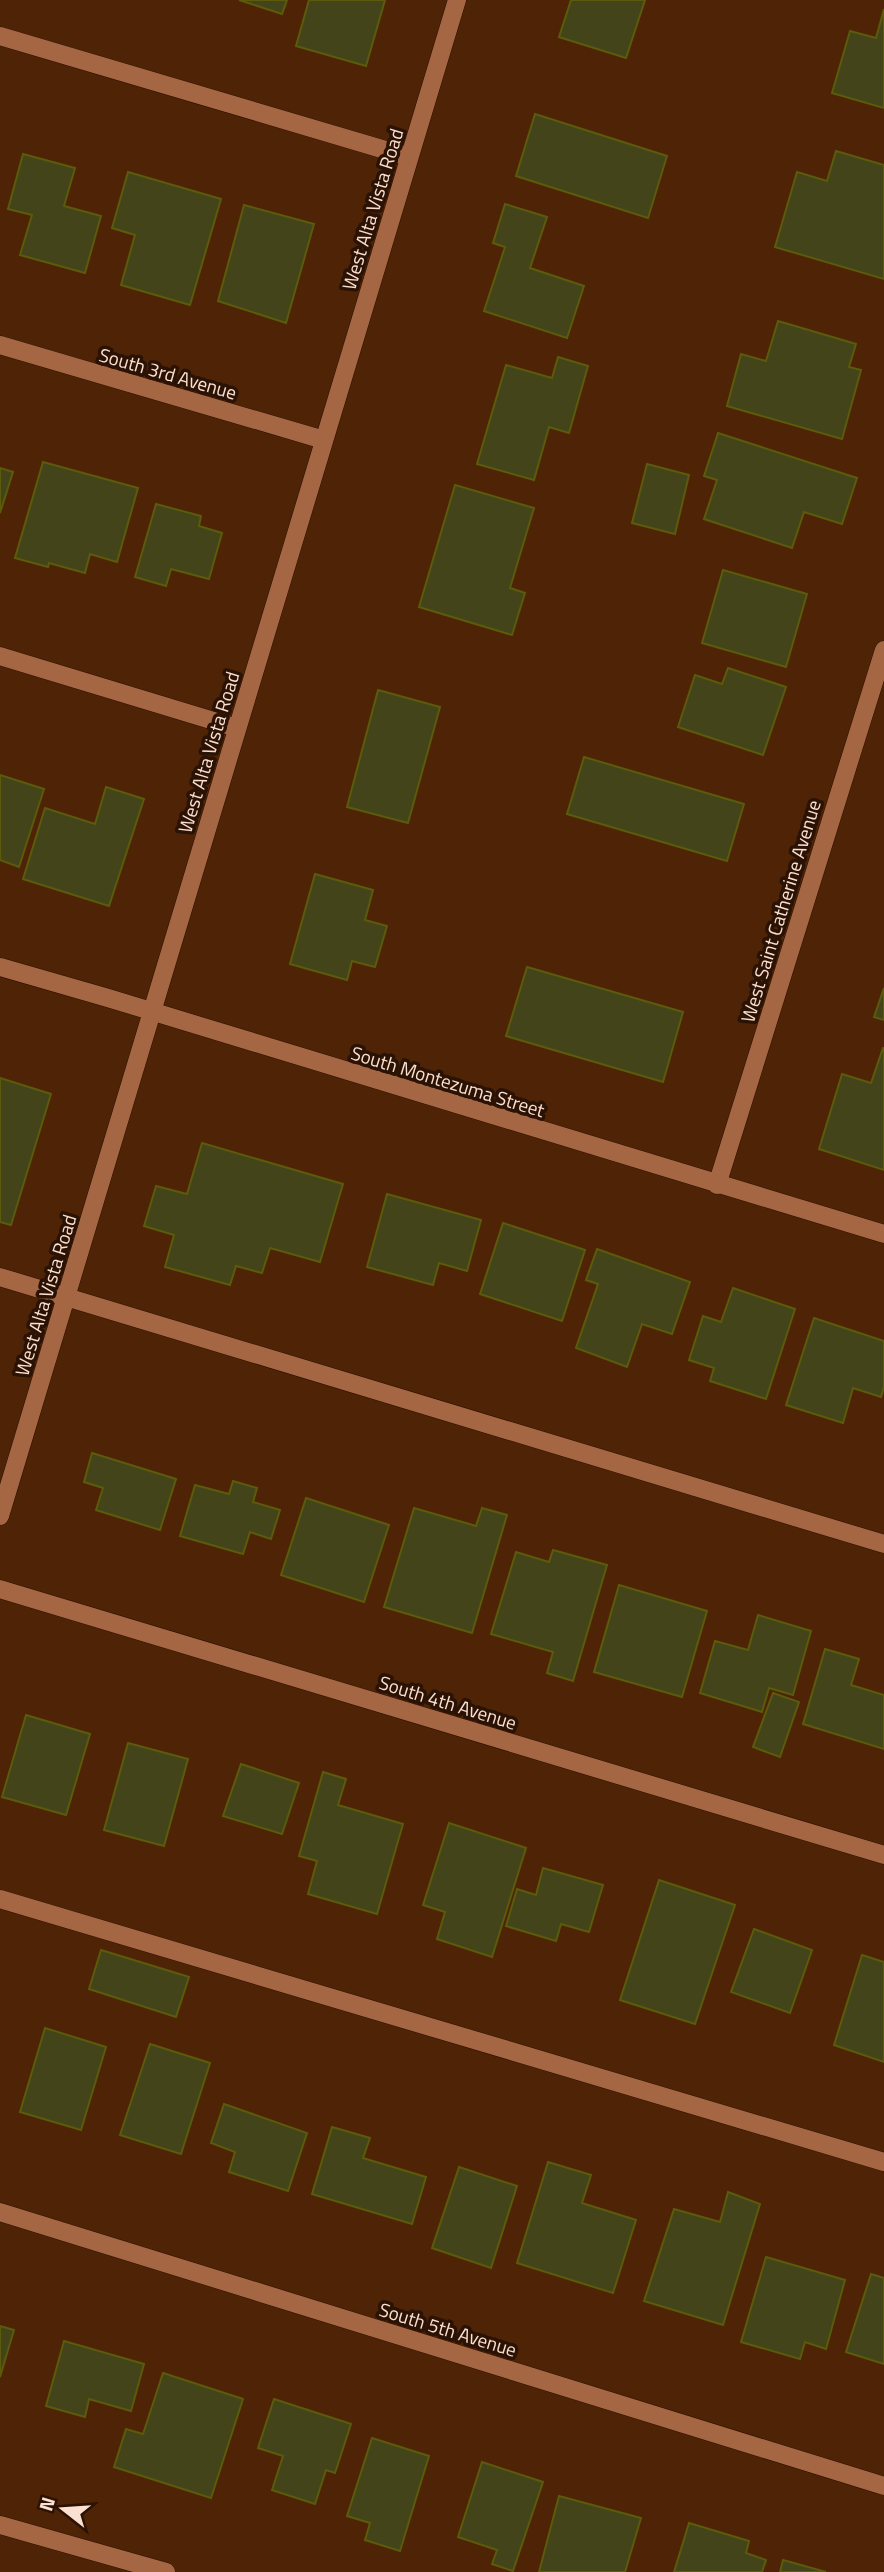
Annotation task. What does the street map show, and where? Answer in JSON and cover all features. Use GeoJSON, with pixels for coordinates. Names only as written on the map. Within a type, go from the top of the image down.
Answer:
{"type":"FeatureCollection","features":[{"type":"Feature","properties":{"kind":"street","name":"West Alta Vista Road"},"geometry":{"type":"LineString","coordinates":[[0,1516],[457,0]]}},
{"type":"Feature","properties":{"kind":"street"},"geometry":{"type":"LineString","coordinates":[[0,36],[410,157]]}},
{"type":"Feature","properties":{"kind":"street","name":"South 3rd Avenue"},"geometry":{"type":"LineString","coordinates":[[0,345],[324,440]]}},
{"type":"Feature","properties":{"kind":"street","name":"West Saint Catherine Avenue"},"geometry":{"type":"LineString","coordinates":[[717,1185],[884,650]]}},
{"type":"Feature","properties":{"kind":"street"},"geometry":{"type":"LineString","coordinates":[[0,656],[237,729]]}},
{"type":"Feature","properties":{"kind":"street","name":"South Montezuma Street"},"geometry":{"type":"LineString","coordinates":[[0,967],[884,1234]]}},
{"type":"Feature","properties":{"kind":"street"},"geometry":{"type":"LineString","coordinates":[[0,1277],[884,1544]]}},
{"type":"Feature","properties":{"kind":"street","name":"South 4th Avenue"},"geometry":{"type":"LineString","coordinates":[[0,1589],[884,1855]]}},
{"type":"Feature","properties":{"kind":"street"},"geometry":{"type":"LineString","coordinates":[[0,1899],[884,2162]]}},
{"type":"Feature","properties":{"kind":"street","name":"South 5th Avenue"},"geometry":{"type":"LineString","coordinates":[[0,2212],[884,2486]]}},
{"type":"Feature","properties":{"kind":"street"},"geometry":{"type":"LineString","coordinates":[[0,2525],[166,2572]]}},
{"type":"Feature","properties":{"kind":"building"},"geometry":{"type":"Polygon","coordinates":[[[239,0],[287,0],[282,14],[239,0]]]}},
{"type":"Feature","properties":{"kind":"building"},"geometry":{"type":"Polygon","coordinates":[[[309,0],[385,0],[366,66],[296,46],[309,0]]]}},
{"type":"Feature","properties":{"kind":"building"},"geometry":{"type":"Polygon","coordinates":[[[571,0],[645,0],[626,58],[559,37],[571,0]]]}},
{"type":"Feature","properties":{"kind":"building"},"geometry":{"type":"Polygon","coordinates":[[[884,9],[884,108],[832,93],[850,31],[876,38],[884,9]]]}},
{"type":"Feature","properties":{"kind":"building"},"geometry":{"type":"Polygon","coordinates":[[[535,114],[667,156],[648,218],[516,176],[535,114]]]}},
{"type":"Feature","properties":{"kind":"building"},"geometry":{"type":"Polygon","coordinates":[[[836,151],[884,165],[884,279],[775,247],[797,172],[827,181],[836,151]]]}},
{"type":"Feature","properties":{"kind":"building"},"geometry":{"type":"Polygon","coordinates":[[[23,154],[75,168],[64,206],[101,216],[85,273],[20,255],[32,215],[8,209],[23,154]]]}},
{"type":"Feature","properties":{"kind":"building"},"geometry":{"type":"Polygon","coordinates":[[[128,172],[221,199],[190,305],[121,285],[135,235],[112,228],[128,172]]]}},
{"type":"Feature","properties":{"kind":"building"},"geometry":{"type":"Polygon","coordinates":[[[505,204],[547,217],[530,268],[584,286],[567,338],[484,311],[505,247],[493,243],[505,204]]]}},
{"type":"Feature","properties":{"kind":"building"},"geometry":{"type":"Polygon","coordinates":[[[244,205],[314,224],[286,323],[218,301],[244,205]]]}},
{"type":"Feature","properties":{"kind":"building"},"geometry":{"type":"Polygon","coordinates":[[[778,321],[856,344],[849,367],[861,370],[842,439],[727,406],[741,354],[766,361],[778,321]]]}},
{"type":"Feature","properties":{"kind":"building"},"geometry":{"type":"Polygon","coordinates":[[[558,357],[588,366],[569,433],[549,427],[534,480],[477,464],[506,365],[552,378],[558,357]]]}},
{"type":"Feature","properties":{"kind":"building"},"geometry":{"type":"Polygon","coordinates":[[[718,433],[857,478],[842,524],[804,512],[792,548],[704,519],[717,480],[704,476],[718,433]]]}},
{"type":"Feature","properties":{"kind":"building"},"geometry":{"type":"Polygon","coordinates":[[[43,462],[138,488],[117,562],[90,554],[85,573],[49,563],[48,567],[15,558],[43,462]]]}},
{"type":"Feature","properties":{"kind":"building"},"geometry":{"type":"Polygon","coordinates":[[[647,464],[689,475],[675,534],[632,523],[647,464]]]}},
{"type":"Feature","properties":{"kind":"building"},"geometry":{"type":"Polygon","coordinates":[[[0,468],[13,472],[0,513],[0,468]]]}},
{"type":"Feature","properties":{"kind":"building"},"geometry":{"type":"Polygon","coordinates":[[[455,485],[534,508],[510,588],[525,593],[512,635],[419,607],[455,485]]]}},
{"type":"Feature","properties":{"kind":"building"},"geometry":{"type":"Polygon","coordinates":[[[156,504],[201,516],[199,526],[222,533],[209,579],[171,569],[166,586],[135,577],[156,504]]]}},
{"type":"Feature","properties":{"kind":"building"},"geometry":{"type":"Polygon","coordinates":[[[723,570],[807,594],[786,667],[702,643],[723,570]]]}},
{"type":"Feature","properties":{"kind":"building"},"geometry":{"type":"Polygon","coordinates":[[[728,668],[786,687],[763,755],[678,727],[695,675],[722,684],[728,668]]]}},
{"type":"Feature","properties":{"kind":"building"},"geometry":{"type":"Polygon","coordinates":[[[378,690],[440,707],[408,823],[347,807],[378,690]]]}},
{"type":"Feature","properties":{"kind":"building"},"geometry":{"type":"Polygon","coordinates":[[[584,757],[744,804],[727,861],[567,814],[584,757]]]}},
{"type":"Feature","properties":{"kind":"building"},"geometry":{"type":"Polygon","coordinates":[[[0,775],[44,789],[19,867],[0,860],[0,775]]]}},
{"type":"Feature","properties":{"kind":"building"},"geometry":{"type":"Polygon","coordinates":[[[106,787],[144,799],[109,906],[23,879],[45,808],[95,824],[106,787]]]}},
{"type":"Feature","properties":{"kind":"building"},"geometry":{"type":"Polygon","coordinates":[[[315,874],[373,890],[365,920],[387,926],[375,967],[352,961],[347,980],[290,964],[315,874]]]}},
{"type":"Feature","properties":{"kind":"building"},"geometry":{"type":"Polygon","coordinates":[[[527,967],[683,1012],[663,1082],[506,1036],[527,967]]]}},
{"type":"Feature","properties":{"kind":"building"},"geometry":{"type":"Polygon","coordinates":[[[884,988],[884,1020],[874,1017],[884,988]]]}},
{"type":"Feature","properties":{"kind":"building"},"geometry":{"type":"Polygon","coordinates":[[[883,1048],[884,1170],[819,1149],[842,1074],[871,1083],[883,1048]]]}},
{"type":"Feature","properties":{"kind":"building"},"geometry":{"type":"Polygon","coordinates":[[[0,1078],[51,1094],[11,1225],[0,1222],[0,1078]]]}},
{"type":"Feature","properties":{"kind":"building"},"geometry":{"type":"Polygon","coordinates":[[[202,1143],[343,1184],[320,1262],[270,1248],[262,1273],[236,1266],[230,1285],[165,1267],[174,1235],[144,1226],[156,1186],[187,1194],[202,1143]]]}},
{"type":"Feature","properties":{"kind":"building"},"geometry":{"type":"Polygon","coordinates":[[[387,1194],[481,1220],[467,1271],[439,1263],[433,1285],[367,1267],[387,1194]]]}},
{"type":"Feature","properties":{"kind":"building"},"geometry":{"type":"Polygon","coordinates":[[[503,1223],[585,1250],[562,1321],[480,1294],[503,1223]]]}},
{"type":"Feature","properties":{"kind":"building"},"geometry":{"type":"Polygon","coordinates":[[[597,1249],[690,1282],[672,1334],[642,1324],[627,1367],[576,1348],[598,1284],[586,1280],[597,1249]]]}},
{"type":"Feature","properties":{"kind":"building"},"geometry":{"type":"Polygon","coordinates":[[[733,1288],[795,1309],[766,1399],[710,1381],[714,1368],[689,1360],[703,1316],[721,1322],[733,1288]]]}},
{"type":"Feature","properties":{"kind":"building"},"geometry":{"type":"Polygon","coordinates":[[[814,1318],[884,1341],[884,1387],[881,1397],[853,1388],[843,1423],[786,1405],[814,1318]]]}},
{"type":"Feature","properties":{"kind":"building"},"geometry":{"type":"Polygon","coordinates":[[[92,1453],[176,1479],[160,1530],[96,1510],[103,1488],[84,1482],[92,1453]]]}},
{"type":"Feature","properties":{"kind":"building"},"geometry":{"type":"Polygon","coordinates":[[[233,1481],[257,1488],[253,1502],[280,1510],[271,1539],[250,1532],[243,1554],[180,1536],[195,1485],[229,1494],[233,1481]]]}},
{"type":"Feature","properties":{"kind":"building"},"geometry":{"type":"Polygon","coordinates":[[[306,1498],[389,1525],[364,1602],[281,1575],[306,1498]]]}},
{"type":"Feature","properties":{"kind":"building"},"geometry":{"type":"Polygon","coordinates":[[[414,1508],[476,1526],[482,1508],[507,1515],[472,1633],[384,1607],[414,1508]]]}},
{"type":"Feature","properties":{"kind":"building"},"geometry":{"type":"Polygon","coordinates":[[[553,1550],[607,1565],[573,1681],[547,1673],[553,1652],[491,1634],[516,1552],[549,1562],[553,1550]]]}},
{"type":"Feature","properties":{"kind":"building"},"geometry":{"type":"Polygon","coordinates":[[[619,1585],[707,1611],[682,1697],[594,1672],[619,1585]]]}},
{"type":"Feature","properties":{"kind":"building"},"geometry":{"type":"Polygon","coordinates":[[[758,1615],[811,1631],[793,1695],[769,1688],[762,1712],[700,1693],[715,1641],[748,1650],[758,1615]]]}},
{"type":"Feature","properties":{"kind":"building"},"geometry":{"type":"Polygon","coordinates":[[[825,1649],[859,1659],[851,1685],[884,1695],[884,1749],[803,1724],[825,1649]]]}},
{"type":"Feature","properties":{"kind":"building"},"geometry":{"type":"Polygon","coordinates":[[[773,1693],[799,1702],[780,1757],[753,1747],[773,1693]]]}},
{"type":"Feature","properties":{"kind":"building"},"geometry":{"type":"Polygon","coordinates":[[[26,1715],[90,1734],[66,1815],[2,1797],[26,1715]]]}},
{"type":"Feature","properties":{"kind":"building"},"geometry":{"type":"Polygon","coordinates":[[[128,1743],[188,1759],[164,1846],[104,1830],[128,1743]]]}},
{"type":"Feature","properties":{"kind":"building"},"geometry":{"type":"Polygon","coordinates":[[[241,1764],[299,1783],[282,1834],[223,1816],[241,1764]]]}},
{"type":"Feature","properties":{"kind":"building"},"geometry":{"type":"Polygon","coordinates":[[[323,1772],[346,1779],[338,1805],[403,1824],[377,1914],[308,1894],[317,1861],[299,1856],[323,1772]]]}},
{"type":"Feature","properties":{"kind":"building"},"geometry":{"type":"Polygon","coordinates":[[[449,1823],[526,1848],[492,1957],[437,1939],[445,1912],[423,1905],[449,1823]]]}},
{"type":"Feature","properties":{"kind":"building"},"geometry":{"type":"Polygon","coordinates":[[[543,1868],[603,1885],[589,1932],[561,1924],[556,1941],[506,1926],[517,1889],[536,1895],[543,1868]]]}},
{"type":"Feature","properties":{"kind":"building"},"geometry":{"type":"Polygon","coordinates":[[[659,1880],[735,1905],[695,2024],[620,2000],[659,1880]]]}},
{"type":"Feature","properties":{"kind":"building"},"geometry":{"type":"Polygon","coordinates":[[[754,1929],[812,1950],[790,2013],[731,1992],[754,1929]]]}},
{"type":"Feature","properties":{"kind":"building"},"geometry":{"type":"Polygon","coordinates":[[[101,1950],[189,1977],[176,2017],[89,1989],[101,1950]]]}},
{"type":"Feature","properties":{"kind":"building"},"geometry":{"type":"Polygon","coordinates":[[[862,1955],[884,1962],[884,2062],[834,2045],[862,1955]]]}},
{"type":"Feature","properties":{"kind":"building"},"geometry":{"type":"Polygon","coordinates":[[[45,2028],[106,2047],[81,2130],[20,2112],[45,2028]]]}},
{"type":"Feature","properties":{"kind":"building"},"geometry":{"type":"Polygon","coordinates":[[[150,2044],[210,2063],[181,2154],[120,2135],[150,2044]]]}},
{"type":"Feature","properties":{"kind":"building"},"geometry":{"type":"Polygon","coordinates":[[[224,2104],[307,2133],[288,2191],[229,2172],[235,2152],[211,2143],[224,2104]]]}},
{"type":"Feature","properties":{"kind":"building"},"geometry":{"type":"Polygon","coordinates":[[[332,2127],[370,2138],[363,2158],[426,2177],[412,2224],[312,2194],[332,2127]]]}},
{"type":"Feature","properties":{"kind":"building"},"geometry":{"type":"Polygon","coordinates":[[[548,2162],[591,2175],[582,2203],[636,2220],[613,2293],[517,2263],[548,2162]]]}},
{"type":"Feature","properties":{"kind":"building"},"geometry":{"type":"Polygon","coordinates":[[[459,2167],[517,2186],[491,2268],[432,2248],[459,2167]]]}},
{"type":"Feature","properties":{"kind":"building"},"geometry":{"type":"Polygon","coordinates":[[[728,2192],[760,2204],[723,2325],[644,2301],[674,2209],[720,2222],[728,2192]]]}},
{"type":"Feature","properties":{"kind":"building"},"geometry":{"type":"Polygon","coordinates":[[[766,2257],[845,2280],[826,2349],[805,2342],[800,2359],[741,2342],[766,2257]]]}},
{"type":"Feature","properties":{"kind":"building"},"geometry":{"type":"Polygon","coordinates":[[[871,2274],[884,2278],[884,2364],[846,2352],[871,2274]]]}},
{"type":"Feature","properties":{"kind":"building"},"geometry":{"type":"Polygon","coordinates":[[[0,2326],[14,2330],[0,2377],[0,2326]]]}},
{"type":"Feature","properties":{"kind":"building"},"geometry":{"type":"Polygon","coordinates":[[[64,2341],[144,2364],[131,2411],[89,2399],[85,2417],[46,2406],[64,2341]]]}},
{"type":"Feature","properties":{"kind":"building"},"geometry":{"type":"Polygon","coordinates":[[[163,2373],[243,2399],[211,2498],[114,2467],[126,2429],[143,2434],[163,2373]]]}},
{"type":"Feature","properties":{"kind":"building"},"geometry":{"type":"Polygon","coordinates":[[[274,2399],[351,2424],[335,2473],[326,2470],[315,2504],[272,2490],[283,2456],[258,2448],[274,2399]]]}},
{"type":"Feature","properties":{"kind":"building"},"geometry":{"type":"Polygon","coordinates":[[[372,2438],[429,2456],[400,2551],[365,2540],[370,2523],[347,2516],[372,2438]]]}},
{"type":"Feature","properties":{"kind":"building"},"geometry":{"type":"Polygon","coordinates":[[[482,2462],[543,2482],[513,2571],[492,2564],[497,2550],[458,2537],[482,2462]]]}},
{"type":"Feature","properties":{"kind":"building"},"geometry":{"type":"Polygon","coordinates":[[[559,2496],[641,2518],[625,2572],[539,2572],[559,2496]]]}},
{"type":"Feature","properties":{"kind":"building"},"geometry":{"type":"Polygon","coordinates":[[[689,2523],[749,2541],[746,2553],[766,2560],[762,2572],[674,2572],[689,2523]]]}},
{"type":"Feature","properties":{"kind":"building"},"geometry":{"type":"Polygon","coordinates":[[[783,2560],[826,2572],[780,2572],[783,2560]]]}}]}
